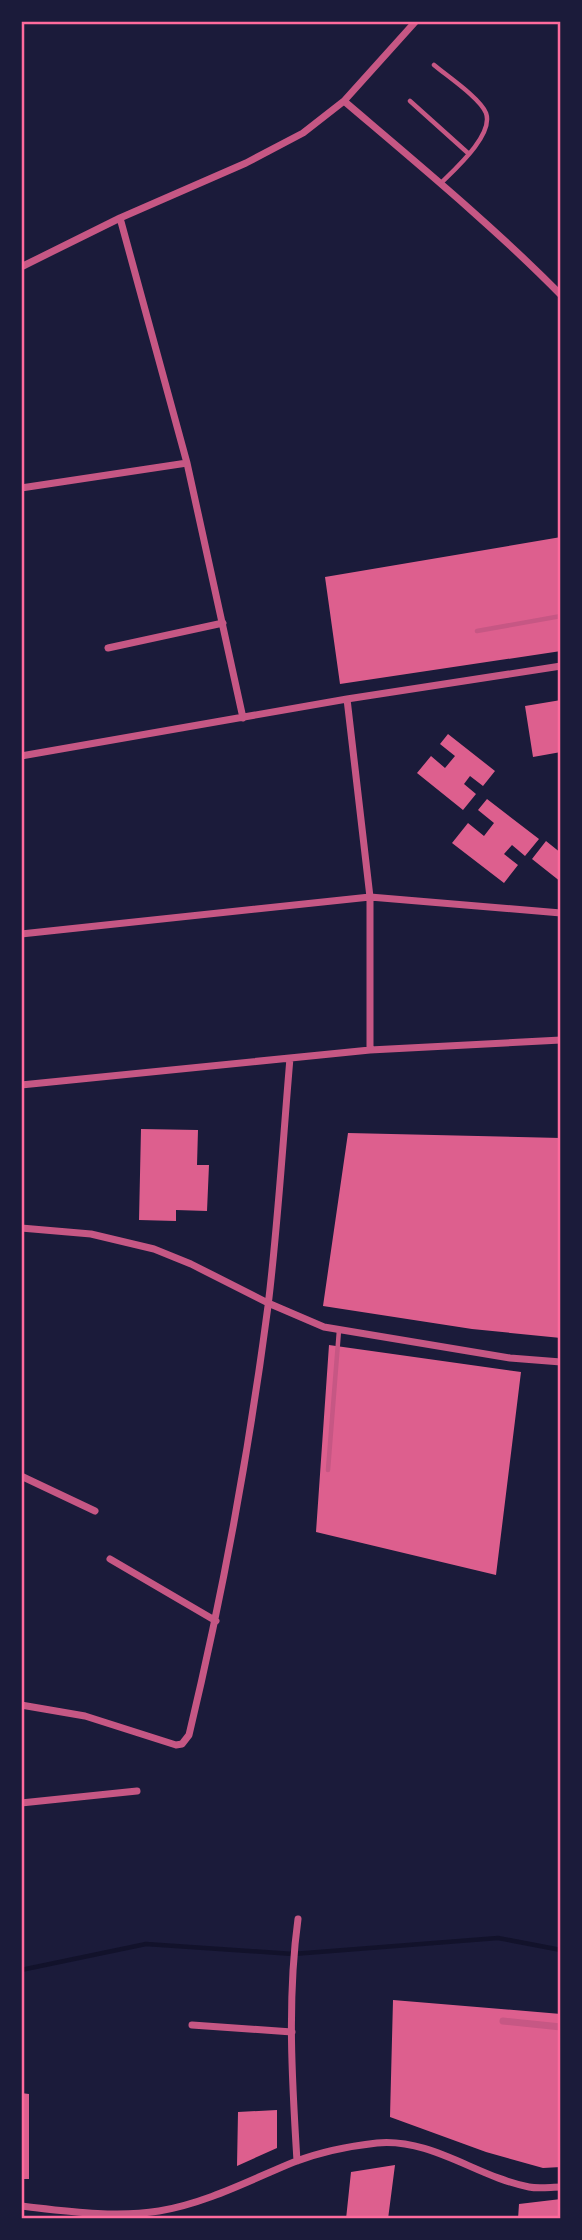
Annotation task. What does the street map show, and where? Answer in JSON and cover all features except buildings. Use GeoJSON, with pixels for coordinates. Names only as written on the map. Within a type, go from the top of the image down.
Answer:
{"type":"FeatureCollection","features":[{"type":"Feature","properties":{"kind":"street"},"geometry":{"type":"LineString","coordinates":[[21,267],[120,218],[246,163],[303,133],[344,101],[416,21]]}},
{"type":"Feature","properties":{"kind":"street"},"geometry":{"type":"LineString","coordinates":[[344,101],[440,184],[561,295]]}},
{"type":"Feature","properties":{"kind":"street"},"geometry":{"type":"LineString","coordinates":[[120,218],[187,463],[243,718]]}},
{"type":"Feature","properties":{"kind":"street"},"geometry":{"type":"LineString","coordinates":[[21,480],[21,488],[187,463]]}},
{"type":"Feature","properties":{"kind":"street"},"geometry":{"type":"LineString","coordinates":[[108,648],[223,624]]}},
{"type":"Feature","properties":{"kind":"street"},"geometry":{"type":"LineString","coordinates":[[21,756],[347,699],[561,666]]}},
{"type":"Feature","properties":{"kind":"street"},"geometry":{"type":"LineString","coordinates":[[347,699],[370,897],[370,1050]]}},
{"type":"Feature","properties":{"kind":"street"},"geometry":{"type":"LineString","coordinates":[[21,934],[370,897],[561,913]]}},
{"type":"Feature","properties":{"kind":"street"},"geometry":{"type":"LineString","coordinates":[[21,1085],[370,1050],[561,1040]]}},
{"type":"Feature","properties":{"kind":"street"},"geometry":{"type":"LineString","coordinates":[[21,1705],[85,1716],[176,1745],[181,1744],[189,1735],[216,1621],[253,1411],[268,1303],[290,1058]]}},
{"type":"Feature","properties":{"kind":"street"},"geometry":{"type":"LineString","coordinates":[[21,1228],[91,1234],[154,1249],[191,1264],[268,1303],[339,1330],[510,1358],[561,1362]]}},
{"type":"Feature","properties":{"kind":"street"},"geometry":{"type":"LineString","coordinates":[[21,1476],[95,1511]]}},
{"type":"Feature","properties":{"kind":"street"},"geometry":{"type":"LineString","coordinates":[[110,1559],[216,1621]]}},
{"type":"Feature","properties":{"kind":"street"},"geometry":{"type":"LineString","coordinates":[[21,1804],[137,1791]]}},
{"type":"Feature","properties":{"kind":"street"},"geometry":{"type":"LineString","coordinates":[[297,2161],[291,2073],[293,1954],[298,1919]]}},
{"type":"Feature","properties":{"kind":"street"},"geometry":{"type":"LineString","coordinates":[[503,2021],[561,2027]]}},
{"type":"Feature","properties":{"kind":"street"},"geometry":{"type":"LineString","coordinates":[[192,2025],[292,2032]]}},
{"type":"Feature","properties":{"kind":"street"},"geometry":{"type":"LineString","coordinates":[[21,2206],[122,2213],[158,2211],[235,2188],[297,2161],[342,2148],[402,2142],[449,2156],[505,2180],[530,2187],[561,2187]]}},
{"type":"Feature","properties":{"kind":"lane"},"geometry":{"type":"LineString","coordinates":[[434,65],[480,104],[486,114],[487,124],[469,154],[440,184]]}},
{"type":"Feature","properties":{"kind":"lane"},"geometry":{"type":"LineString","coordinates":[[410,101],[469,154]]}},
{"type":"Feature","properties":{"kind":"lane"},"geometry":{"type":"LineString","coordinates":[[477,631],[561,616]]}},
{"type":"Feature","properties":{"kind":"lane"},"geometry":{"type":"LineString","coordinates":[[328,1470],[339,1330]]}},
{"type":"Feature","properties":{"kind":"waterway"},"geometry":{"type":"LineString","coordinates":[[21,1970],[146,1944],[293,1954],[498,1938],[561,1950]]}}]}
